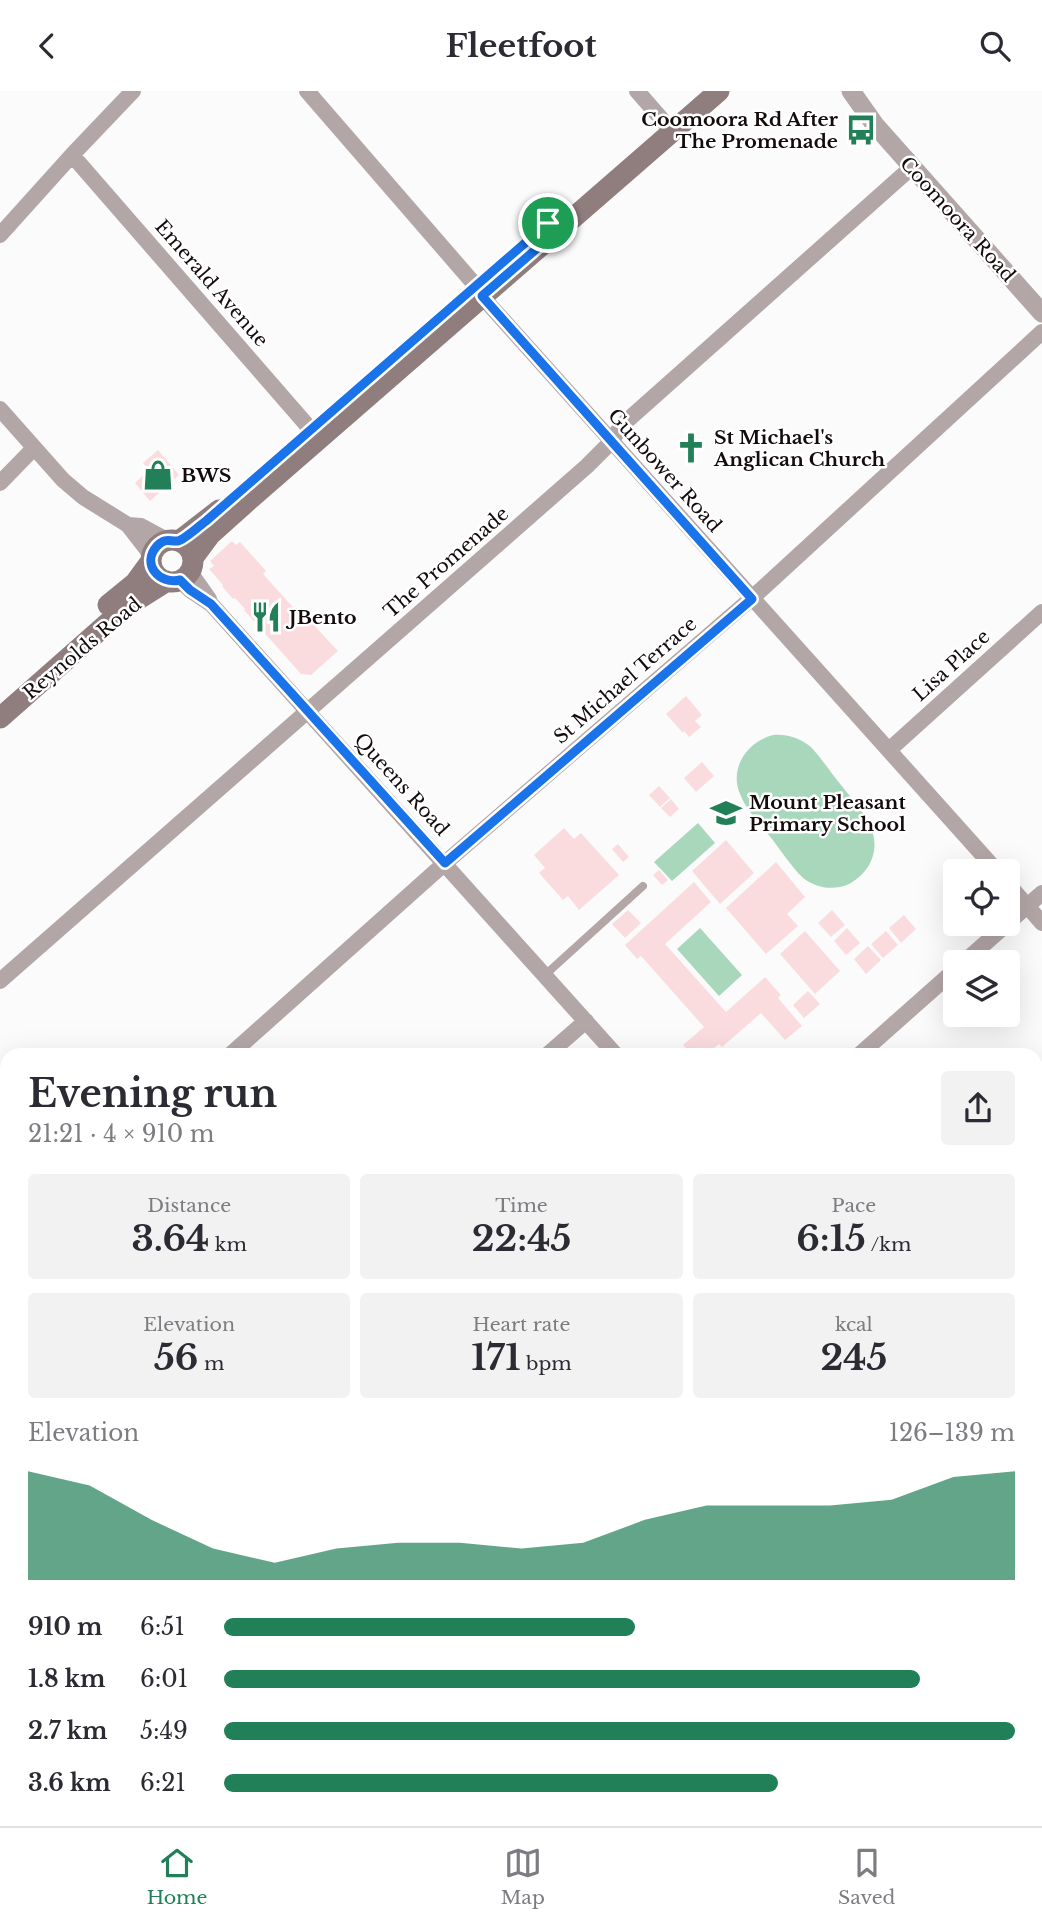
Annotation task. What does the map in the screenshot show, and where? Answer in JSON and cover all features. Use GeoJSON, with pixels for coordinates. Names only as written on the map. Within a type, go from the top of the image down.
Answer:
{"type":"FeatureCollection","features":[{"type":"Feature","properties":{"kind":"main road","name":"Reynolds Road"},"geometry":{"type":"LineString","coordinates":[[668,127],[701,91]]}},
{"type":"Feature","properties":{"kind":"main road","name":"Reynolds Road"},"geometry":{"type":"LineString","coordinates":[[104,617],[130,605],[183,573],[210,535],[348,406],[668,127],[719,91]]}},
{"type":"Feature","properties":{"kind":"main road","name":"Reynolds Road"},"geometry":{"type":"LineString","coordinates":[[6,705],[104,617],[135,583],[158,546],[206,521],[316,435]]}},
{"type":"Feature","properties":{"kind":"main road"},"geometry":{"type":"LineString","coordinates":[[152,558],[156,574],[183,573],[188,547],[173,540]]}},
{"type":"Feature","properties":{"kind":"street"},"geometry":{"type":"LineString","coordinates":[[0,236],[133,91]]}},
{"type":"Feature","properties":{"kind":"street","name":"Gunbower Road"},"geometry":{"type":"LineString","coordinates":[[307,91],[611,442],[986,859]]}},
{"type":"Feature","properties":{"kind":"street"},"geometry":{"type":"LineString","coordinates":[[637,91],[668,127]]}},
{"type":"Feature","properties":{"kind":"street","name":"Coomoora Road"},"geometry":{"type":"LineString","coordinates":[[839,91],[874,125]]}},
{"type":"Feature","properties":{"kind":"street","name":"Coomoora Road"},"geometry":{"type":"LineString","coordinates":[[851,91],[874,125],[1042,313]]}},
{"type":"Feature","properties":{"kind":"street","name":"Emerald Avenue"},"geometry":{"type":"LineString","coordinates":[[72,155],[316,435]]}},
{"type":"Feature","properties":{"kind":"street","name":"The Promenade"},"geometry":{"type":"LineString","coordinates":[[0,981],[587,466],[611,442],[621,426],[912,167]]}},
{"type":"Feature","properties":{"kind":"street","name":"St Michael Terrace"},"geometry":{"type":"LineString","coordinates":[[238,1048],[445,863],[752,599],[1042,332]]}},
{"type":"Feature","properties":{"kind":"street"},"geometry":{"type":"LineString","coordinates":[[0,409],[63,480],[83,497],[128,525],[152,558]]}},
{"type":"Feature","properties":{"kind":"street"},"geometry":{"type":"LineString","coordinates":[[0,483],[34,448]]}},
{"type":"Feature","properties":{"kind":"street"},"geometry":{"type":"LineString","coordinates":[[128,525],[141,526],[173,540]]}},
{"type":"Feature","properties":{"kind":"street","name":"Queens Road"},"geometry":{"type":"LineString","coordinates":[[183,573],[190,590],[211,604],[610,1048]]}},
{"type":"Feature","properties":{"kind":"street","name":"Lisa Place"},"geometry":{"type":"LineString","coordinates":[[889,750],[1042,612]]}},
{"type":"Feature","properties":{"kind":"street"},"geometry":{"type":"LineString","coordinates":[[1020,912],[1042,893]]}},
{"type":"Feature","properties":{"kind":"street"},"geometry":{"type":"LineString","coordinates":[[1020,898],[1042,923]]}},
{"type":"Feature","properties":{"kind":"street"},"geometry":{"type":"LineString","coordinates":[[977,950],[993,936]]}},
{"type":"Feature","properties":{"kind":"street"},"geometry":{"type":"LineString","coordinates":[[867,1048],[943,981]]}},
{"type":"Feature","properties":{"kind":"street"},"geometry":{"type":"LineString","coordinates":[[555,1048],[586,1021]]}},
{"type":"Feature","properties":{"kind":"lane"},"geometry":{"type":"LineString","coordinates":[[545,975],[643,886]]}},
{"type":"Feature","properties":{"kind":"green space"},"geometry":{"type":"Polygon","coordinates":[[[773,735],[793,737],[811,747],[867,820],[874,840],[871,861],[859,877],[849,884],[825,887],[803,878],[743,800],[737,784],[737,775],[743,757],[755,744],[773,735]]]}},
{"type":"Feature","properties":{"kind":"green space"},"geometry":{"type":"Polygon","coordinates":[[[698,823],[715,843],[672,881],[654,862],[698,823]]]}},
{"type":"Feature","properties":{"kind":"green space"},"geometry":{"type":"Polygon","coordinates":[[[700,928],[742,975],[719,996],[677,949],[700,928]]]}},
{"type":"Feature","properties":{"kind":"building"},"geometry":{"type":"Polygon","coordinates":[[[158,450],[179,475],[150,501],[135,483],[149,470],[143,463],[158,450]]]}},
{"type":"Feature","properties":{"kind":"building"},"geometry":{"type":"Polygon","coordinates":[[[232,541],[236,545],[240,542],[266,571],[263,574],[309,625],[312,623],[338,651],[311,675],[301,674],[209,569],[214,566],[210,561],[232,541]]]}},
{"type":"Feature","properties":{"kind":"building"},"geometry":{"type":"Polygon","coordinates":[[[686,696],[702,715],[695,721],[701,727],[689,737],[666,714],[686,696]]]}},
{"type":"Feature","properties":{"kind":"building"},"geometry":{"type":"Polygon","coordinates":[[[702,762],[714,776],[696,792],[684,778],[702,762]]]}},
{"type":"Feature","properties":{"kind":"building"},"geometry":{"type":"Polygon","coordinates":[[[659,786],[670,798],[660,807],[649,795],[659,786]]]}},
{"type":"Feature","properties":{"kind":"building"},"geometry":{"type":"Polygon","coordinates":[[[671,799],[679,809],[670,817],[661,808],[671,799]]]}},
{"type":"Feature","properties":{"kind":"building"},"geometry":{"type":"Polygon","coordinates":[[[564,828],[574,839],[581,833],[619,875],[579,910],[568,896],[563,900],[539,873],[545,868],[534,855],[564,828]]]}},
{"type":"Feature","properties":{"kind":"building"},"geometry":{"type":"Polygon","coordinates":[[[726,840],[754,873],[720,904],[692,871],[726,840]]]}},
{"type":"Feature","properties":{"kind":"building"},"geometry":{"type":"Polygon","coordinates":[[[618,844],[629,857],[623,862],[612,849],[618,844]]]}},
{"type":"Feature","properties":{"kind":"building"},"geometry":{"type":"Polygon","coordinates":[[[776,862],[805,897],[787,914],[798,926],[766,954],[726,908],[776,862]]]}},
{"type":"Feature","properties":{"kind":"building"},"geometry":{"type":"Polygon","coordinates":[[[659,870],[668,880],[662,885],[653,875],[659,870]]]}},
{"type":"Feature","properties":{"kind":"building"},"geometry":{"type":"Polygon","coordinates":[[[694,882],[711,902],[665,944],[726,1012],[765,977],[781,995],[778,998],[802,1026],[785,1040],[761,1013],[722,1047],[719,1044],[714,1048],[686,1048],[683,1045],[704,1027],[641,956],[637,959],[625,945],[694,882]]]}},
{"type":"Feature","properties":{"kind":"building"},"geometry":{"type":"Polygon","coordinates":[[[628,910],[641,923],[625,938],[612,924],[628,910]]]}},
{"type":"Feature","properties":{"kind":"building"},"geometry":{"type":"Polygon","coordinates":[[[832,910],[845,925],[831,937],[818,923],[832,910]]]}},
{"type":"Feature","properties":{"kind":"building"},"geometry":{"type":"Polygon","coordinates":[[[904,915],[916,929],[901,943],[889,928],[904,915]]]}},
{"type":"Feature","properties":{"kind":"building"},"geometry":{"type":"Polygon","coordinates":[[[847,928],[860,943],[846,955],[834,941],[847,928]]]}},
{"type":"Feature","properties":{"kind":"building"},"geometry":{"type":"Polygon","coordinates":[[[805,931],[840,971],[815,994],[780,954],[805,931]]]}},
{"type":"Feature","properties":{"kind":"building"},"geometry":{"type":"Polygon","coordinates":[[[886,931],[898,945],[883,958],[871,944],[886,931]]]}},
{"type":"Feature","properties":{"kind":"building"},"geometry":{"type":"Polygon","coordinates":[[[868,946],[881,960],[866,974],[854,959],[868,946]]]}},
{"type":"Feature","properties":{"kind":"building"},"geometry":{"type":"Polygon","coordinates":[[[808,991],[820,1004],[804,1018],[793,1005],[808,991]]]}},
{"type":"Feature","properties":{"kind":"place","name":"Coomoora Rd After The Promenade"},"geometry":{"type":"Point","coordinates":[861,130]}},
{"type":"Feature","properties":{"kind":"place","name":"St Michael's Anglican Church"},"geometry":{"type":"Point","coordinates":[691,448]}},
{"type":"Feature","properties":{"kind":"place","name":"BWS"},"geometry":{"type":"Point","coordinates":[158,475]}},
{"type":"Feature","properties":{"kind":"place","name":"JBento"},"geometry":{"type":"Point","coordinates":[266,617]}},
{"type":"Feature","properties":{"kind":"place","name":"Mount Pleasant Primary School"},"geometry":{"type":"Point","coordinates":[726,813]}},
{"type":"Feature","properties":{"kind":"route"},"geometry":{"type":"LineString","coordinates":[[548,223],[556,232],[482,296],[752,599],[445,863],[211,604],[180,580],[174,582],[161,578],[156,574],[151,561],[154,551],[162,542],[179,541],[206,521],[548,223]]}}]}
